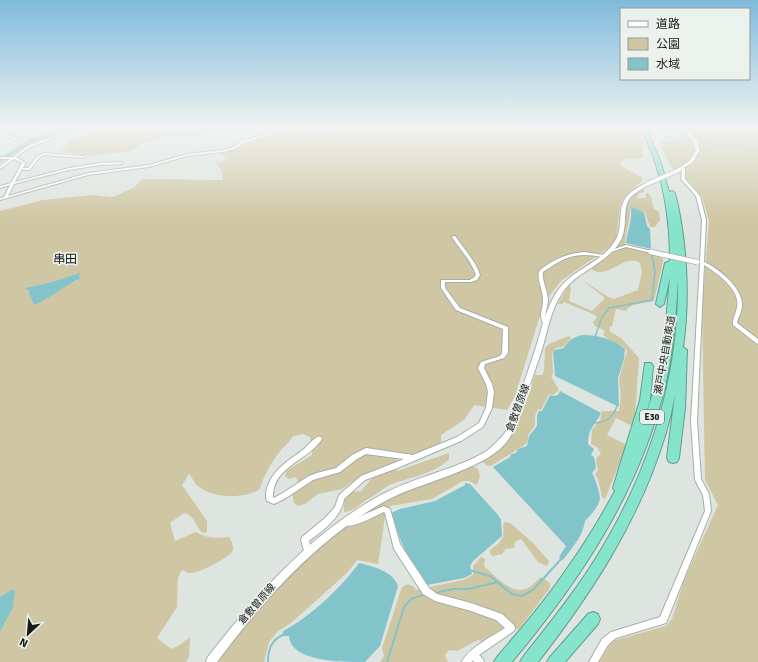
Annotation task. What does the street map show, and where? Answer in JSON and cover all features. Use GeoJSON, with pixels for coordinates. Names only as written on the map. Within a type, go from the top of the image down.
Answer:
{"type":"FeatureCollection","features":[{"type":"Feature","properties":{"kind":"highway","name":"瀬戸中央自動車道"},"geometry":{"type":"LineString","coordinates":[[502,662],[527,635],[561,591],[595,541],[610,514],[643,446],[660,389],[672,317],[674,248],[669,205],[657,159]]}},
{"type":"Feature","properties":{"kind":"highway","name":"瀬戸中央自動車道"},"geometry":{"type":"LineString","coordinates":[[528,662],[586,585],[610,548],[643,484],[660,439],[670,400],[681,319],[681,262],[677,213],[668,176],[660,159]]}},
{"type":"Feature","properties":{"kind":"highway"},"geometry":{"type":"LineString","coordinates":[[660,304],[668,276],[671,254],[674,248]]}},
{"type":"Feature","properties":{"kind":"highway"},"geometry":{"type":"LineString","coordinates":[[673,458],[680,408],[683,366],[681,319]]}},
{"type":"Feature","properties":{"kind":"highway"},"geometry":{"type":"LineString","coordinates":[[610,514],[639,425],[645,400],[648,366]]}},
{"type":"Feature","properties":{"kind":"highway"},"geometry":{"type":"LineString","coordinates":[[555,662],[593,619]]}},
{"type":"Feature","properties":{"kind":"street"},"geometry":{"type":"LineString","coordinates":[[0,168],[12,159]]}},
{"type":"Feature","properties":{"kind":"street"},"geometry":{"type":"LineString","coordinates":[[5,198],[12,184],[27,164],[15,159]]}},
{"type":"Feature","properties":{"kind":"street"},"geometry":{"type":"LineString","coordinates":[[24,169],[29,168],[36,159]]}},
{"type":"Feature","properties":{"kind":"street"},"geometry":{"type":"LineString","coordinates":[[0,199],[88,174],[157,164],[174,159]]}},
{"type":"Feature","properties":{"kind":"street"},"geometry":{"type":"LineString","coordinates":[[611,251],[619,239],[626,200],[632,192],[681,169],[692,162],[694,159]]}},
{"type":"Feature","properties":{"kind":"street"},"geometry":{"type":"LineString","coordinates":[[19,175],[24,163]]}},
{"type":"Feature","properties":{"kind":"street"},"geometry":{"type":"LineString","coordinates":[[110,163],[117,170]]}},
{"type":"Feature","properties":{"kind":"street"},"geometry":{"type":"LineString","coordinates":[[0,187],[69,169],[110,163],[121,163]]}},
{"type":"Feature","properties":{"kind":"street"},"geometry":{"type":"LineString","coordinates":[[593,662],[605,642],[614,635],[663,620],[708,511],[706,494],[698,480],[694,421],[699,262],[704,215],[698,196],[683,179],[681,169]]}},
{"type":"Feature","properties":{"kind":"street"},"geometry":{"type":"LineString","coordinates":[[308,551],[306,540],[334,513],[341,504],[341,497],[363,478],[459,439],[481,425],[490,408],[491,392],[489,384],[481,368],[483,363],[502,357],[505,353],[506,328],[497,323],[462,311],[454,305],[443,288],[443,281],[471,281],[478,275],[476,266],[460,248],[454,237]]}},
{"type":"Feature","properties":{"kind":"street"},"geometry":{"type":"LineString","coordinates":[[611,251],[626,246],[699,262],[719,272],[739,298],[740,304],[734,321],[735,324],[758,342]]}},
{"type":"Feature","properties":{"kind":"street","name":"倉敷曽原線"},"geometry":{"type":"LineString","coordinates":[[211,662],[234,630],[257,602],[308,551],[344,523],[392,494],[477,459],[498,447],[510,432],[546,324],[553,305],[561,290],[577,274],[611,251]]}},
{"type":"Feature","properties":{"kind":"street"},"geometry":{"type":"LineString","coordinates":[[546,324],[542,315],[546,298],[541,284],[541,271],[572,253],[582,252],[603,256]]}},
{"type":"Feature","properties":{"kind":"street"},"geometry":{"type":"LineString","coordinates":[[319,439],[280,470],[271,486],[269,499],[274,502],[283,498],[299,484],[313,477],[338,470],[358,453],[366,451],[415,458]]}},
{"type":"Feature","properties":{"kind":"street"},"geometry":{"type":"LineString","coordinates":[[344,523],[351,523],[384,510],[388,511],[397,546],[426,591],[435,597],[472,607],[499,617],[506,622],[511,628],[476,658],[466,662]]}},
{"type":"Feature","properties":{"kind":"green space"},"geometry":{"type":"Polygon","coordinates":[[[228,159],[625,159],[620,162],[621,166],[643,178],[641,182],[623,199],[620,206],[616,237],[611,246],[561,281],[544,303],[515,396],[507,410],[474,405],[464,420],[441,435],[441,444],[416,455],[405,453],[397,459],[397,471],[449,453],[449,459],[443,464],[429,472],[389,485],[354,509],[347,512],[344,512],[344,497],[353,492],[361,491],[373,477],[366,473],[342,489],[318,494],[305,504],[298,506],[294,503],[292,493],[298,480],[295,477],[289,479],[285,476],[286,471],[312,455],[310,437],[303,434],[293,436],[280,452],[265,475],[260,489],[246,495],[229,496],[212,493],[198,486],[189,474],[182,485],[207,521],[207,532],[203,533],[193,519],[188,514],[184,513],[170,523],[175,541],[196,532],[208,537],[229,537],[233,548],[229,555],[219,562],[194,573],[189,573],[182,570],[178,578],[177,607],[157,638],[171,649],[178,646],[190,637],[189,657],[186,662],[0,662],[0,632],[13,608],[11,590],[0,597],[0,211],[43,200],[92,195],[113,197],[135,187],[142,179],[223,180],[222,171],[216,163],[228,159]],[[79,273],[52,282],[26,288],[34,305],[70,283],[78,281],[79,273]]]}},
{"type":"Feature","properties":{"kind":"green space"},"geometry":{"type":"Polygon","coordinates":[[[667,159],[758,159],[758,662],[599,662],[612,641],[666,626],[672,619],[684,580],[718,505],[705,480],[702,310],[709,221],[702,197],[691,183],[670,166],[667,159]]]}},
{"type":"Feature","properties":{"kind":"green space"},"geometry":{"type":"Polygon","coordinates":[[[644,188],[644,192],[640,193],[636,198],[646,198],[646,193],[650,194],[654,209],[659,212],[660,220],[655,227],[650,227],[645,212],[630,206],[630,215],[625,243],[629,246],[617,247],[624,229],[626,209],[630,198],[644,188]]]}},
{"type":"Feature","properties":{"kind":"green space"},"geometry":{"type":"Polygon","coordinates":[[[624,248],[639,249],[663,259],[663,262],[654,301],[633,305],[627,309],[627,311],[616,309],[612,326],[610,327],[609,331],[621,338],[639,358],[635,417],[632,426],[616,418],[607,435],[627,445],[605,499],[602,497],[598,479],[595,474],[598,470],[596,463],[597,457],[601,454],[597,447],[591,444],[592,430],[600,420],[602,411],[619,411],[621,397],[619,379],[627,351],[622,345],[608,339],[603,334],[605,332],[604,330],[595,326],[593,322],[597,317],[593,314],[564,302],[562,304],[558,304],[569,285],[571,288],[569,301],[592,311],[605,298],[582,280],[608,297],[614,299],[638,290],[642,272],[640,263],[628,261],[603,272],[596,272],[590,268],[612,253],[624,248]]]}},
{"type":"Feature","properties":{"kind":"green space"},"geometry":{"type":"Polygon","coordinates":[[[569,336],[571,338],[563,347],[556,348],[552,353],[553,374],[551,376],[559,390],[553,395],[549,394],[541,410],[538,409],[535,416],[535,425],[528,435],[526,444],[491,466],[486,465],[482,461],[503,444],[517,424],[527,401],[535,375],[542,375],[544,371],[545,348],[549,344],[569,336]]]}},
{"type":"Feature","properties":{"kind":"green space"},"geometry":{"type":"Polygon","coordinates":[[[472,466],[478,469],[480,476],[477,485],[469,481],[463,481],[432,499],[390,506],[385,517],[378,564],[357,560],[347,573],[291,623],[278,631],[269,642],[264,662],[216,662],[235,637],[277,588],[323,544],[348,524],[375,507],[404,492],[472,466]]]}},
{"type":"Feature","properties":{"kind":"green space"},"geometry":{"type":"Polygon","coordinates":[[[505,522],[510,523],[532,542],[549,561],[547,566],[538,562],[521,539],[515,542],[514,548],[506,549],[502,554],[492,556],[489,551],[497,545],[503,537],[503,524],[505,522]]]}},
{"type":"Feature","properties":{"kind":"green space"},"geometry":{"type":"Polygon","coordinates":[[[481,557],[485,559],[484,566],[502,582],[517,590],[528,588],[541,577],[550,583],[550,588],[519,629],[515,629],[508,622],[502,629],[484,642],[478,640],[457,651],[449,650],[445,655],[448,662],[380,662],[384,656],[382,648],[402,587],[408,584],[416,590],[463,580],[473,575],[473,566],[481,557]]]}},
{"type":"Feature","properties":{"kind":"water"},"geometry":{"type":"Polygon","coordinates":[[[630,206],[644,212],[647,226],[650,229],[651,249],[626,243],[631,219],[630,206]]]}},
{"type":"Feature","properties":{"kind":"water"},"geometry":{"type":"Polygon","coordinates":[[[81,273],[78,276],[81,278],[34,305],[28,290],[25,288],[52,282],[81,273]]]}},
{"type":"Feature","properties":{"kind":"water"},"geometry":{"type":"Polygon","coordinates":[[[583,335],[605,338],[625,349],[624,359],[618,378],[619,407],[555,376],[553,352],[564,348],[569,341],[583,335]]]}},
{"type":"Feature","properties":{"kind":"water"},"geometry":{"type":"Polygon","coordinates":[[[560,391],[601,413],[589,434],[588,439],[588,444],[594,449],[591,455],[594,457],[596,468],[592,473],[595,478],[600,499],[592,514],[585,521],[577,542],[563,560],[559,557],[566,546],[493,467],[510,457],[511,454],[516,453],[518,449],[527,446],[529,436],[537,426],[537,415],[539,411],[542,411],[550,395],[558,395],[560,391]]]}},
{"type":"Feature","properties":{"kind":"water"},"geometry":{"type":"Polygon","coordinates":[[[465,483],[470,484],[498,515],[501,520],[502,536],[473,561],[470,566],[472,574],[464,578],[427,585],[406,552],[391,513],[400,509],[435,501],[465,485],[465,483]]]}},
{"type":"Feature","properties":{"kind":"water"},"geometry":{"type":"Polygon","coordinates":[[[359,563],[382,570],[392,576],[398,586],[380,646],[365,662],[331,661],[308,656],[298,651],[292,645],[289,636],[283,636],[283,631],[314,610],[334,592],[352,573],[359,563]]]}},
{"type":"Feature","properties":{"kind":"water"},"geometry":{"type":"Polygon","coordinates":[[[11,590],[15,590],[13,608],[0,632],[0,597],[11,590]]]}},
{"type":"Feature","properties":{"kind":"waterway"},"geometry":{"type":"LineString","coordinates":[[595,337],[602,317],[609,308],[652,300],[655,271],[652,255]]}},
{"type":"Feature","properties":{"kind":"waterway"},"geometry":{"type":"LineString","coordinates":[[593,423],[602,422],[611,417],[617,406]]}},
{"type":"Feature","properties":{"kind":"waterway"},"geometry":{"type":"LineString","coordinates":[[497,582],[512,594],[522,596],[533,590],[562,558]]}},
{"type":"Feature","properties":{"kind":"waterway"},"geometry":{"type":"LineString","coordinates":[[469,570],[490,576],[497,582]]}},
{"type":"Feature","properties":{"kind":"waterway"},"geometry":{"type":"LineString","coordinates":[[435,593],[453,589],[468,589],[497,582]]}},
{"type":"Feature","properties":{"kind":"waterway"},"geometry":{"type":"LineString","coordinates":[[387,662],[404,607],[411,599],[423,595]]}},
{"type":"Feature","properties":{"kind":"waterway"},"geometry":{"type":"LineString","coordinates":[[268,662],[270,648],[274,641],[285,634]]}},
{"type":"Feature","properties":{"kind":"district","name":"串田"},"geometry":{"type":"Point","coordinates":[65,259]}}]}
